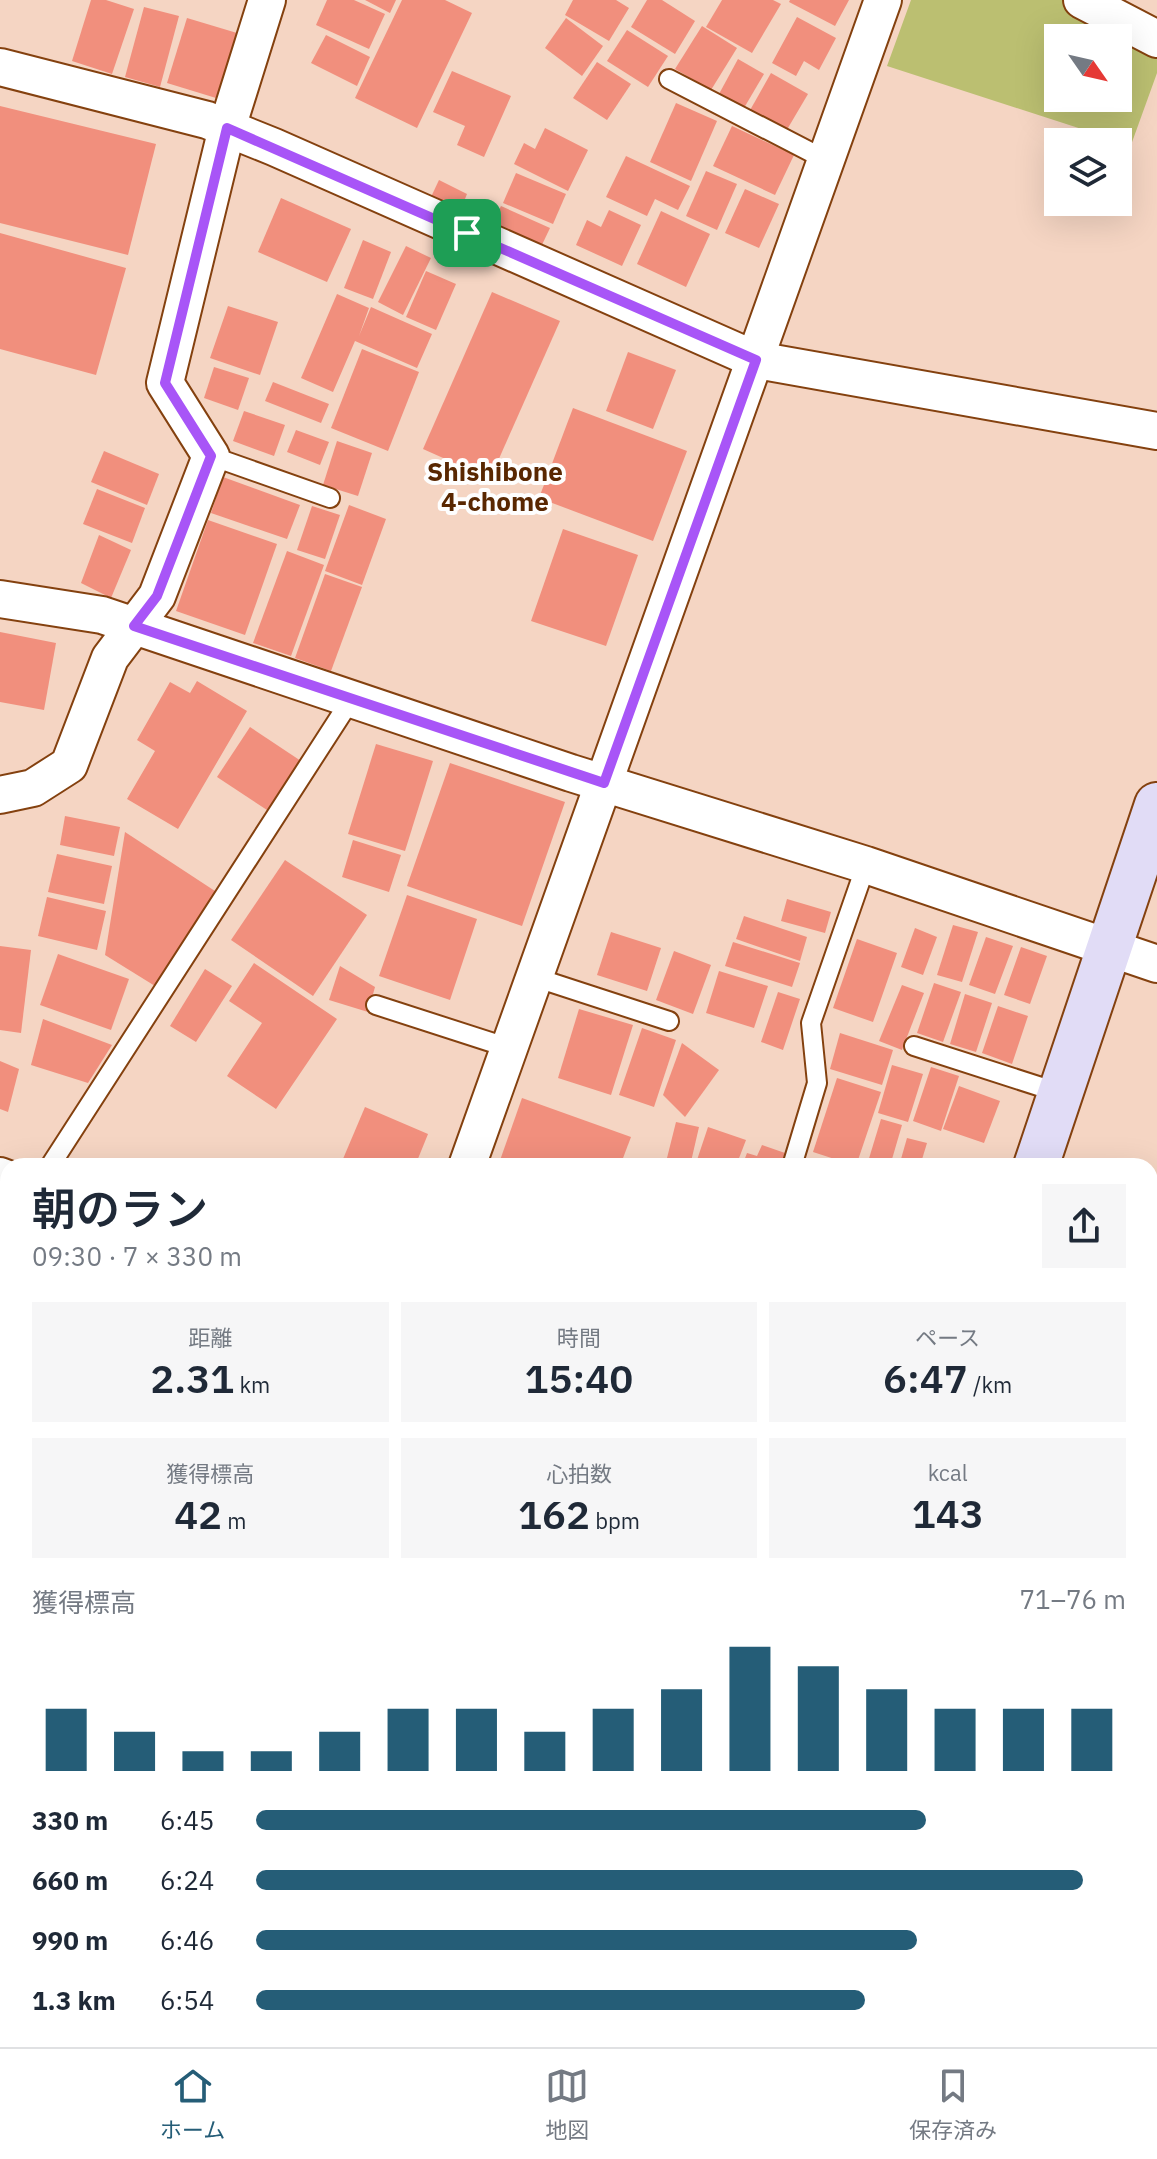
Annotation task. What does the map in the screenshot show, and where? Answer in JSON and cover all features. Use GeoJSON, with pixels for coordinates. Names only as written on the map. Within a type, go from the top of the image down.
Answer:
{"type":"FeatureCollection","features":[{"type":"Feature","properties":{"kind":"street"},"geometry":{"type":"LineString","coordinates":[[0,795],[33,788],[69,765],[110,658],[157,596],[211,456],[165,383],[227,128],[267,0]]}},
{"type":"Feature","properties":{"kind":"street"},"geometry":{"type":"LineString","coordinates":[[470,1158],[883,0]]}},
{"type":"Feature","properties":{"kind":"street"},"geometry":{"type":"LineString","coordinates":[[1082,0],[1157,39]]}},
{"type":"Feature","properties":{"kind":"street"},"geometry":{"type":"LineString","coordinates":[[0,67],[207,120],[756,360],[1157,431]]}},
{"type":"Feature","properties":{"kind":"street"},"geometry":{"type":"LineString","coordinates":[[0,599],[102,615],[604,783],[866,865],[1157,964]]}},
{"type":"Feature","properties":{"kind":"street"},"geometry":{"type":"LineString","coordinates":[[1039,1158],[1157,805]]}},
{"type":"Feature","properties":{"kind":"lane"},"geometry":{"type":"LineString","coordinates":[[669,79],[826,160]]}},
{"type":"Feature","properties":{"kind":"lane"},"geometry":{"type":"LineString","coordinates":[[211,456],[330,498]]}},
{"type":"Feature","properties":{"kind":"lane"},"geometry":{"type":"LineString","coordinates":[[55,1158],[352,698]]}},
{"type":"Feature","properties":{"kind":"lane"},"geometry":{"type":"LineString","coordinates":[[794,1158],[817,1083],[811,1023],[866,865]]}},
{"type":"Feature","properties":{"kind":"lane"},"geometry":{"type":"LineString","coordinates":[[534,977],[669,1021]]}},
{"type":"Feature","properties":{"kind":"lane"},"geometry":{"type":"LineString","coordinates":[[376,1005],[509,1048]]}},
{"type":"Feature","properties":{"kind":"lane"},"geometry":{"type":"LineString","coordinates":[[914,1046],[1060,1093]]}},
{"type":"Feature","properties":{"kind":"green space"},"geometry":{"type":"Polygon","coordinates":[[[911,0],[1062,0],[1114,24],[1044,24],[1044,112],[1132,112],[1132,32],[1157,44],[1157,73],[1132,142],[1132,128],[1078,128],[887,66],[911,0]]]}},
{"type":"Feature","properties":{"kind":"building"},"geometry":{"type":"Polygon","coordinates":[[[91,0],[106,0],[134,9],[112,74],[72,61],[91,0]]]}},
{"type":"Feature","properties":{"kind":"building"},"geometry":{"type":"Polygon","coordinates":[[[327,0],[354,0],[385,14],[369,49],[316,25],[327,0]]]}},
{"type":"Feature","properties":{"kind":"building"},"geometry":{"type":"Polygon","coordinates":[[[365,0],[396,0],[390,13],[365,0]]]}},
{"type":"Feature","properties":{"kind":"building"},"geometry":{"type":"Polygon","coordinates":[[[402,0],[445,0],[472,13],[417,128],[355,98],[402,0]]]}},
{"type":"Feature","properties":{"kind":"building"},"geometry":{"type":"Polygon","coordinates":[[[573,0],[616,0],[629,8],[609,41],[565,15],[573,0]]]}},
{"type":"Feature","properties":{"kind":"building"},"geometry":{"type":"Polygon","coordinates":[[[647,0],[662,0],[695,21],[675,54],[631,27],[647,0]]]}},
{"type":"Feature","properties":{"kind":"building"},"geometry":{"type":"Polygon","coordinates":[[[722,0],[773,0],[781,4],[752,53],[706,27],[722,0]]]}},
{"type":"Feature","properties":{"kind":"building"},"geometry":{"type":"Polygon","coordinates":[[[790,0],[849,0],[835,26],[790,0]]]}},
{"type":"Feature","properties":{"kind":"building"},"geometry":{"type":"Polygon","coordinates":[[[144,7],[179,16],[160,87],[125,77],[144,7]]]}},
{"type":"Feature","properties":{"kind":"building"},"geometry":{"type":"Polygon","coordinates":[[[797,17],[836,38],[819,70],[804,61],[796,76],[772,63],[797,17]]]}},
{"type":"Feature","properties":{"kind":"building"},"geometry":{"type":"Polygon","coordinates":[[[187,18],[237,33],[216,98],[167,83],[187,18]]]}},
{"type":"Feature","properties":{"kind":"building"},"geometry":{"type":"Polygon","coordinates":[[[566,18],[603,46],[582,76],[545,48],[566,18]]]}},
{"type":"Feature","properties":{"kind":"building"},"geometry":{"type":"Polygon","coordinates":[[[702,26],[737,48],[711,90],[675,69],[702,26]]]}},
{"type":"Feature","properties":{"kind":"building"},"geometry":{"type":"Polygon","coordinates":[[[627,30],[668,56],[648,87],[607,61],[627,30]]]}},
{"type":"Feature","properties":{"kind":"building"},"geometry":{"type":"Polygon","coordinates":[[[326,35],[370,57],[357,86],[311,63],[326,35]]]}},
{"type":"Feature","properties":{"kind":"building"},"geometry":{"type":"Polygon","coordinates":[[[738,59],[764,74],[744,108],[719,94],[738,59]]]}},
{"type":"Feature","properties":{"kind":"building"},"geometry":{"type":"Polygon","coordinates":[[[597,62],[631,84],[607,120],[573,98],[597,62]]]}},
{"type":"Feature","properties":{"kind":"building"},"geometry":{"type":"Polygon","coordinates":[[[452,71],[511,96],[484,157],[457,145],[465,126],[433,112],[452,71]]]}},
{"type":"Feature","properties":{"kind":"building"},"geometry":{"type":"Polygon","coordinates":[[[771,73],[808,94],[785,133],[749,112],[771,73]]]}},
{"type":"Feature","properties":{"kind":"building"},"geometry":{"type":"Polygon","coordinates":[[[676,103],[717,121],[691,181],[650,162],[676,103]]]}},
{"type":"Feature","properties":{"kind":"building"},"geometry":{"type":"Polygon","coordinates":[[[0,106],[156,144],[128,255],[0,223],[0,106]]]}},
{"type":"Feature","properties":{"kind":"building"},"geometry":{"type":"Polygon","coordinates":[[[732,126],[794,155],[775,195],[713,166],[732,126]]]}},
{"type":"Feature","properties":{"kind":"building"},"geometry":{"type":"Polygon","coordinates":[[[545,128],[588,150],[568,191],[514,164],[524,143],[535,149],[545,128]]]}},
{"type":"Feature","properties":{"kind":"building"},"geometry":{"type":"Polygon","coordinates":[[[626,156],[690,186],[678,210],[655,199],[647,216],[606,197],[626,156]]]}},
{"type":"Feature","properties":{"kind":"building"},"geometry":{"type":"Polygon","coordinates":[[[706,171],[737,184],[717,230],[686,216],[706,171]]]}},
{"type":"Feature","properties":{"kind":"building"},"geometry":{"type":"Polygon","coordinates":[[[516,173],[566,194],[553,224],[503,203],[516,173]]]}},
{"type":"Feature","properties":{"kind":"building"},"geometry":{"type":"Polygon","coordinates":[[[439,180],[467,194],[460,211],[431,197],[439,180]]]}},
{"type":"Feature","properties":{"kind":"building"},"geometry":{"type":"Polygon","coordinates":[[[745,189],[779,204],[759,248],[725,233],[745,189]]]}},
{"type":"Feature","properties":{"kind":"building"},"geometry":{"type":"Polygon","coordinates":[[[281,198],[351,229],[327,282],[258,252],[281,198]]]}},
{"type":"Feature","properties":{"kind":"building"},"geometry":{"type":"Polygon","coordinates":[[[501,206],[550,228],[540,249],[491,226],[501,206]]]}},
{"type":"Feature","properties":{"kind":"building"},"geometry":{"type":"Polygon","coordinates":[[[609,210],[641,225],[622,266],[576,245],[587,220],[601,227],[609,210]]]}},
{"type":"Feature","properties":{"kind":"building"},"geometry":{"type":"Polygon","coordinates":[[[661,211],[710,234],[686,287],[637,264],[661,211]]]}},
{"type":"Feature","properties":{"kind":"building"},"geometry":{"type":"Polygon","coordinates":[[[0,233],[126,268],[96,375],[0,349],[0,233]]]}},
{"type":"Feature","properties":{"kind":"building"},"geometry":{"type":"Polygon","coordinates":[[[363,240],[391,252],[373,299],[344,288],[363,240]]]}},
{"type":"Feature","properties":{"kind":"building"},"geometry":{"type":"Polygon","coordinates":[[[406,246],[431,258],[403,315],[378,302],[406,246]]]}},
{"type":"Feature","properties":{"kind":"building"},"geometry":{"type":"Polygon","coordinates":[[[426,271],[456,284],[436,330],[406,317],[426,271]]]}},
{"type":"Feature","properties":{"kind":"building"},"geometry":{"type":"Polygon","coordinates":[[[492,292],[560,321],[490,479],[423,449],[492,292]]]}},
{"type":"Feature","properties":{"kind":"building"},"geometry":{"type":"Polygon","coordinates":[[[337,294],[369,308],[359,336],[371,307],[432,334],[417,368],[355,341],[333,392],[301,378],[337,294]]]}},
{"type":"Feature","properties":{"kind":"building"},"geometry":{"type":"Polygon","coordinates":[[[228,306],[278,322],[260,375],[210,358],[228,306]]]}},
{"type":"Feature","properties":{"kind":"building"},"geometry":{"type":"Polygon","coordinates":[[[362,349],[419,372],[388,451],[331,428],[362,349]]]}},
{"type":"Feature","properties":{"kind":"building"},"geometry":{"type":"Polygon","coordinates":[[[628,352],[676,370],[653,429],[606,411],[628,352]]]}},
{"type":"Feature","properties":{"kind":"building"},"geometry":{"type":"Polygon","coordinates":[[[214,367],[249,378],[238,410],[204,398],[214,367]]]}},
{"type":"Feature","properties":{"kind":"building"},"geometry":{"type":"Polygon","coordinates":[[[273,382],[329,404],[321,423],[265,401],[273,382]]]}},
{"type":"Feature","properties":{"kind":"building"},"geometry":{"type":"Polygon","coordinates":[[[573,408],[687,451],[653,541],[539,498],[573,408]]]}},
{"type":"Feature","properties":{"kind":"building"},"geometry":{"type":"Polygon","coordinates":[[[244,411],[285,425],[274,456],[233,441],[244,411]]]}},
{"type":"Feature","properties":{"kind":"building"},"geometry":{"type":"Polygon","coordinates":[[[296,430],[329,442],[320,465],[287,452],[296,430]]]}},
{"type":"Feature","properties":{"kind":"building"},"geometry":{"type":"Polygon","coordinates":[[[337,441],[372,453],[358,496],[323,485],[337,441]]]}},
{"type":"Feature","properties":{"kind":"building"},"geometry":{"type":"Polygon","coordinates":[[[104,451],[159,474],[147,505],[91,482],[104,451]]]}},
{"type":"Feature","properties":{"kind":"building"},"geometry":{"type":"Polygon","coordinates":[[[223,477],[300,505],[287,539],[211,513],[223,477]]]}},
{"type":"Feature","properties":{"kind":"building"},"geometry":{"type":"Polygon","coordinates":[[[97,489],[145,508],[132,543],[83,524],[97,489]]]}},
{"type":"Feature","properties":{"kind":"building"},"geometry":{"type":"Polygon","coordinates":[[[349,505],[386,519],[362,585],[325,571],[349,505]]]}},
{"type":"Feature","properties":{"kind":"building"},"geometry":{"type":"Polygon","coordinates":[[[312,506],[340,515],[325,559],[297,550],[312,506]]]}},
{"type":"Feature","properties":{"kind":"building"},"geometry":{"type":"Polygon","coordinates":[[[208,520],[277,544],[245,635],[176,611],[208,520]]]}},
{"type":"Feature","properties":{"kind":"building"},"geometry":{"type":"Polygon","coordinates":[[[563,529],[638,555],[606,646],[531,621],[563,529]]]}},
{"type":"Feature","properties":{"kind":"building"},"geometry":{"type":"Polygon","coordinates":[[[99,535],[131,550],[111,598],[81,583],[99,535]]]}},
{"type":"Feature","properties":{"kind":"building"},"geometry":{"type":"Polygon","coordinates":[[[287,551],[324,565],[291,656],[253,643],[287,551]]]}},
{"type":"Feature","properties":{"kind":"building"},"geometry":{"type":"Polygon","coordinates":[[[325,574],[362,587],[331,671],[295,658],[325,574]]]}},
{"type":"Feature","properties":{"kind":"building"},"geometry":{"type":"Polygon","coordinates":[[[0,632],[56,643],[44,710],[0,702],[0,632]]]}},
{"type":"Feature","properties":{"kind":"building"},"geometry":{"type":"Polygon","coordinates":[[[197,681],[247,711],[178,829],[127,799],[155,751],[137,740],[170,682],[190,693],[197,681]]]}},
{"type":"Feature","properties":{"kind":"building"},"geometry":{"type":"Polygon","coordinates":[[[250,727],[301,761],[267,810],[217,777],[250,727]]]}},
{"type":"Feature","properties":{"kind":"building"},"geometry":{"type":"Polygon","coordinates":[[[376,744],[433,761],[405,851],[348,834],[376,744]]]}},
{"type":"Feature","properties":{"kind":"building"},"geometry":{"type":"Polygon","coordinates":[[[450,763],[565,802],[522,926],[407,886],[450,763]]]}},
{"type":"Feature","properties":{"kind":"building"},"geometry":{"type":"Polygon","coordinates":[[[65,816],[120,827],[114,856],[60,845],[65,816]]]}},
{"type":"Feature","properties":{"kind":"building"},"geometry":{"type":"Polygon","coordinates":[[[125,832],[218,893],[155,986],[105,955],[125,832]]]}},
{"type":"Feature","properties":{"kind":"building"},"geometry":{"type":"Polygon","coordinates":[[[353,840],[401,855],[389,892],[342,877],[353,840]]]}},
{"type":"Feature","properties":{"kind":"building"},"geometry":{"type":"Polygon","coordinates":[[[57,854],[112,866],[104,904],[48,892],[57,854]]]}},
{"type":"Feature","properties":{"kind":"building"},"geometry":{"type":"Polygon","coordinates":[[[285,860],[367,915],[313,996],[231,940],[285,860]]]}},
{"type":"Feature","properties":{"kind":"building"},"geometry":{"type":"Polygon","coordinates":[[[407,895],[477,919],[450,1000],[379,976],[407,895]]]}},
{"type":"Feature","properties":{"kind":"building"},"geometry":{"type":"Polygon","coordinates":[[[47,897],[106,911],[97,950],[38,936],[47,897]]]}},
{"type":"Feature","properties":{"kind":"building"},"geometry":{"type":"Polygon","coordinates":[[[787,899],[831,912],[825,933],[781,921],[787,899]]]}},
{"type":"Feature","properties":{"kind":"building"},"geometry":{"type":"Polygon","coordinates":[[[744,916],[807,937],[800,961],[736,939],[744,916]]]}},
{"type":"Feature","properties":{"kind":"building"},"geometry":{"type":"Polygon","coordinates":[[[953,925],[978,932],[962,982],[937,975],[953,925]]]}},
{"type":"Feature","properties":{"kind":"building"},"geometry":{"type":"Polygon","coordinates":[[[915,928],[937,937],[923,975],[901,967],[915,928]]]}},
{"type":"Feature","properties":{"kind":"building"},"geometry":{"type":"Polygon","coordinates":[[[611,932],[661,948],[647,991],[597,975],[611,932]]]}},
{"type":"Feature","properties":{"kind":"building"},"geometry":{"type":"Polygon","coordinates":[[[986,937],[1013,946],[995,994],[969,985],[986,937]]]}},
{"type":"Feature","properties":{"kind":"building"},"geometry":{"type":"Polygon","coordinates":[[[857,939],[897,953],[873,1022],[833,1008],[857,939]]]}},
{"type":"Feature","properties":{"kind":"building"},"geometry":{"type":"Polygon","coordinates":[[[733,942],[800,963],[792,987],[725,966],[733,942]]]}},
{"type":"Feature","properties":{"kind":"building"},"geometry":{"type":"Polygon","coordinates":[[[0,946],[31,950],[21,1033],[0,1030],[0,946]]]}},
{"type":"Feature","properties":{"kind":"building"},"geometry":{"type":"Polygon","coordinates":[[[1021,947],[1047,956],[1030,1004],[1004,995],[1021,947]]]}},
{"type":"Feature","properties":{"kind":"building"},"geometry":{"type":"Polygon","coordinates":[[[674,951],[711,965],[693,1014],[656,1000],[674,951]]]}},
{"type":"Feature","properties":{"kind":"building"},"geometry":{"type":"Polygon","coordinates":[[[58,954],[129,979],[111,1030],[40,1005],[58,954]]]}},
{"type":"Feature","properties":{"kind":"building"},"geometry":{"type":"Polygon","coordinates":[[[254,963],[337,1019],[276,1109],[227,1076],[262,1023],[229,1001],[254,963]]]}},
{"type":"Feature","properties":{"kind":"building"},"geometry":{"type":"Polygon","coordinates":[[[340,966],[375,987],[368,1012],[329,1000],[340,966]]]}},
{"type":"Feature","properties":{"kind":"building"},"geometry":{"type":"Polygon","coordinates":[[[205,969],[232,986],[196,1042],[170,1026],[205,969]]]}},
{"type":"Feature","properties":{"kind":"building"},"geometry":{"type":"Polygon","coordinates":[[[719,971],[768,986],[754,1028],[706,1013],[719,971]]]}},
{"type":"Feature","properties":{"kind":"building"},"geometry":{"type":"Polygon","coordinates":[[[934,983],[961,992],[943,1042],[917,1033],[934,983]]]}},
{"type":"Feature","properties":{"kind":"building"},"geometry":{"type":"Polygon","coordinates":[[[902,985],[924,993],[902,1050],[879,1041],[902,985]]]}},
{"type":"Feature","properties":{"kind":"building"},"geometry":{"type":"Polygon","coordinates":[[[778,992],[800,999],[783,1050],[761,1042],[778,992]]]}},
{"type":"Feature","properties":{"kind":"building"},"geometry":{"type":"Polygon","coordinates":[[[965,994],[992,1003],[976,1052],[950,1044],[965,994]]]}},
{"type":"Feature","properties":{"kind":"building"},"geometry":{"type":"Polygon","coordinates":[[[998,1006],[1028,1016],[1012,1064],[982,1053],[998,1006]]]}},
{"type":"Feature","properties":{"kind":"building"},"geometry":{"type":"Polygon","coordinates":[[[579,1009],[633,1025],[611,1095],[558,1078],[579,1009]]]}},
{"type":"Feature","properties":{"kind":"building"},"geometry":{"type":"Polygon","coordinates":[[[43,1019],[112,1045],[88,1083],[31,1065],[43,1019]]]}},
{"type":"Feature","properties":{"kind":"building"},"geometry":{"type":"Polygon","coordinates":[[[642,1028],[676,1040],[654,1107],[619,1095],[642,1028]]]}},
{"type":"Feature","properties":{"kind":"building"},"geometry":{"type":"Polygon","coordinates":[[[840,1033],[893,1050],[882,1085],[830,1069],[840,1033]]]}},
{"type":"Feature","properties":{"kind":"building"},"geometry":{"type":"Polygon","coordinates":[[[682,1043],[719,1070],[685,1117],[663,1095],[682,1043]]]}},
{"type":"Feature","properties":{"kind":"building"},"geometry":{"type":"Polygon","coordinates":[[[0,1061],[19,1069],[8,1112],[0,1109],[0,1061]]]}},
{"type":"Feature","properties":{"kind":"building"},"geometry":{"type":"Polygon","coordinates":[[[892,1065],[923,1074],[908,1122],[878,1113],[892,1065]]]}},
{"type":"Feature","properties":{"kind":"building"},"geometry":{"type":"Polygon","coordinates":[[[931,1067],[959,1076],[941,1131],[913,1121],[931,1067]]]}},
{"type":"Feature","properties":{"kind":"building"},"geometry":{"type":"Polygon","coordinates":[[[837,1078],[881,1092],[859,1158],[831,1158],[813,1152],[837,1078]]]}},
{"type":"Feature","properties":{"kind":"building"},"geometry":{"type":"Polygon","coordinates":[[[959,1086],[1000,1101],[984,1143],[943,1129],[959,1086]]]}},
{"type":"Feature","properties":{"kind":"building"},"geometry":{"type":"Polygon","coordinates":[[[522,1098],[631,1137],[623,1158],[501,1158],[522,1098]]]}},
{"type":"Feature","properties":{"kind":"building"},"geometry":{"type":"Polygon","coordinates":[[[365,1107],[428,1134],[418,1158],[343,1158],[365,1107]]]}},
{"type":"Feature","properties":{"kind":"building"},"geometry":{"type":"Polygon","coordinates":[[[881,1119],[902,1125],[892,1158],[869,1158],[881,1119]]]}},
{"type":"Feature","properties":{"kind":"building"},"geometry":{"type":"Polygon","coordinates":[[[676,1122],[699,1127],[692,1158],[667,1158],[676,1122]]]}},
{"type":"Feature","properties":{"kind":"building"},"geometry":{"type":"Polygon","coordinates":[[[708,1127],[746,1140],[739,1158],[698,1158],[708,1127]]]}},
{"type":"Feature","properties":{"kind":"building"},"geometry":{"type":"Polygon","coordinates":[[[907,1138],[927,1143],[922,1158],[901,1158],[907,1138]]]}},
{"type":"Feature","properties":{"kind":"building"},"geometry":{"type":"Polygon","coordinates":[[[762,1145],[785,1153],[783,1158],[745,1158],[747,1153],[757,1156],[762,1145]]]}},
{"type":"Feature","properties":{"kind":"district","name":"Shishibone 4-chome"},"geometry":{"type":"Point","coordinates":[495,486]}},
{"type":"Feature","properties":{"kind":"route"},"geometry":{"type":"LineString","coordinates":[[227,128],[467,233],[756,360],[604,783],[134,626],[157,596],[211,456],[165,383],[227,128]]}}]}
